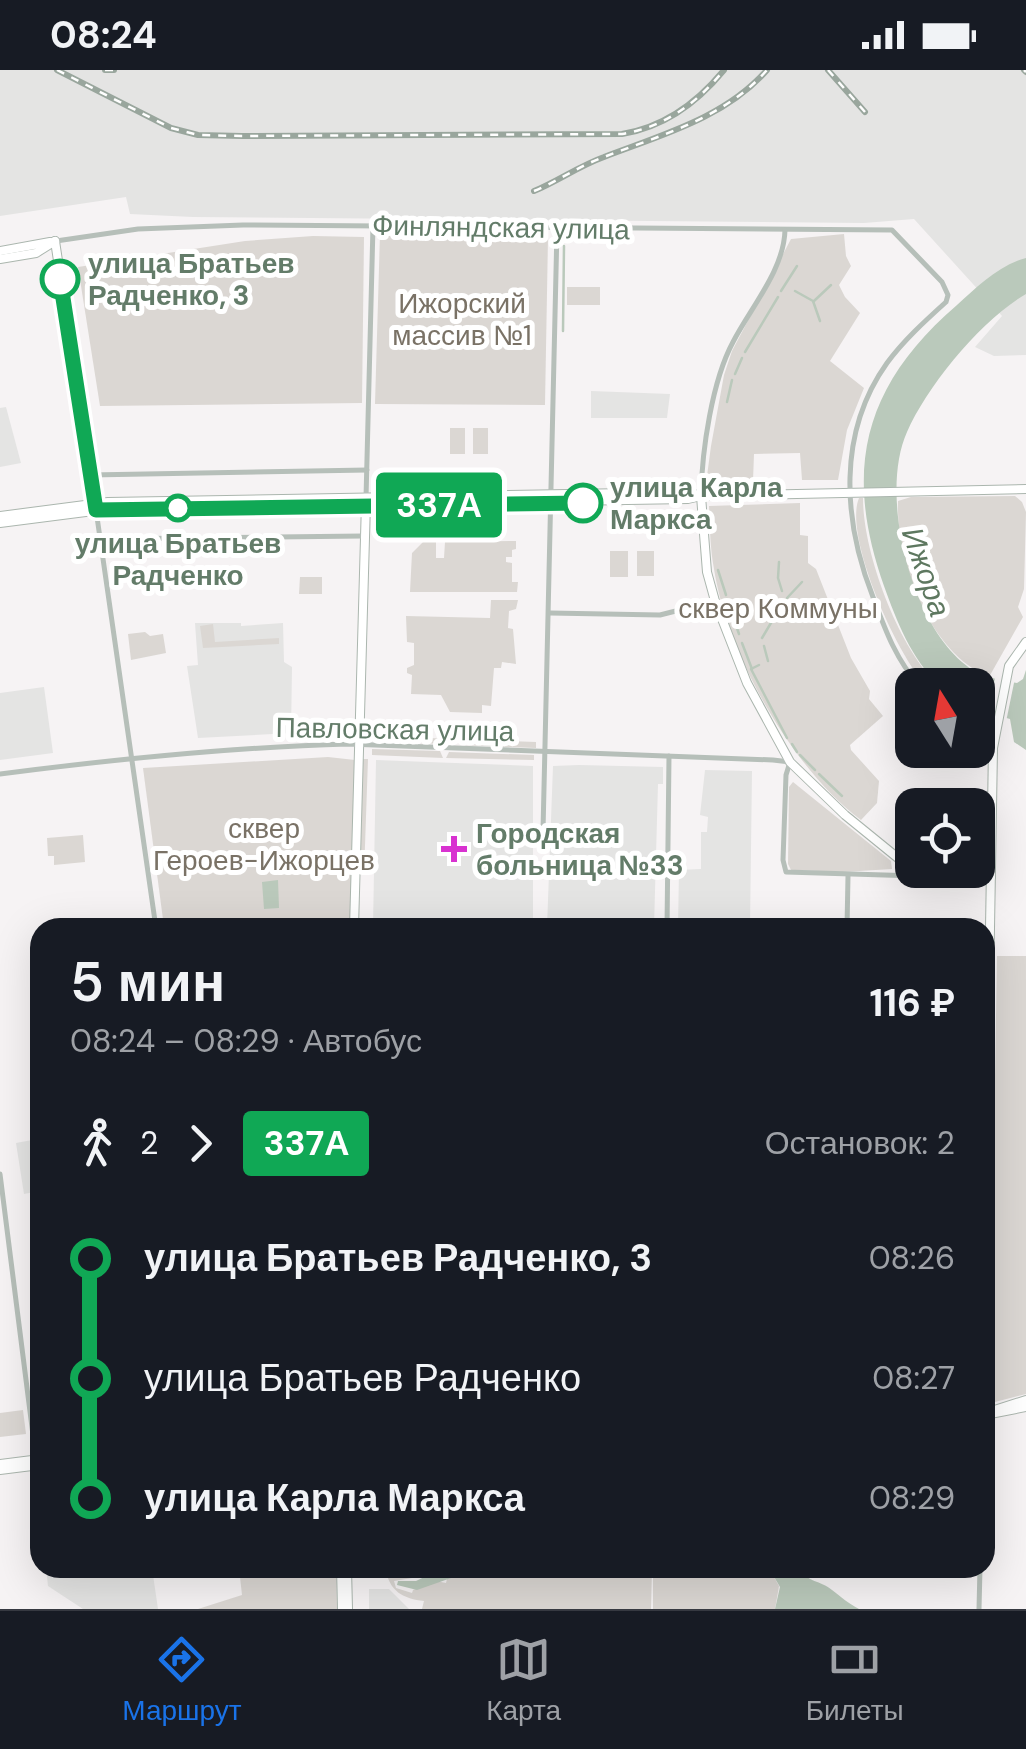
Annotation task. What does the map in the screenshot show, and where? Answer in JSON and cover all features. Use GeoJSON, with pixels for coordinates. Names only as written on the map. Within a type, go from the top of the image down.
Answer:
{"type":"FeatureCollection","features":[{"type":"Feature","properties":{"kind":"street"},"geometry":{"type":"LineString","coordinates":[[354,918],[373,226]]}},
{"type":"Feature","properties":{"kind":"street","name":"Финляндская улица"},"geometry":{"type":"LineString","coordinates":[[0,251],[152,228],[892,230],[930,269],[948,295],[946,302],[902,344],[873,387],[856,431],[848,492]]}},
{"type":"Feature","properties":{"kind":"street"},"geometry":{"type":"LineString","coordinates":[[544,831],[552,499],[550,407],[557,228]]}},
{"type":"Feature","properties":{"kind":"street"},"geometry":{"type":"LineString","coordinates":[[786,230],[782,252],[732,344],[719,380],[701,496],[708,572],[715,601],[747,683],[790,762],[895,856]]}},
{"type":"Feature","properties":{"kind":"street","name":"Финляндская улица"},"geometry":{"type":"LineString","coordinates":[[0,259],[36,253],[55,241]]}},
{"type":"Feature","properties":{"kind":"street"},"geometry":{"type":"LineString","coordinates":[[55,241],[102,539],[155,918]]}},
{"type":"Feature","properties":{"kind":"street"},"geometry":{"type":"LineString","coordinates":[[89,475],[367,470]]}},
{"type":"Feature","properties":{"kind":"street"},"geometry":{"type":"LineString","coordinates":[[0,519],[96,506],[552,499],[688,492],[701,496],[1026,489]]}},
{"type":"Feature","properties":{"kind":"street"},"geometry":{"type":"LineString","coordinates":[[848,492],[858,560],[896,652],[907,668]]}},
{"type":"Feature","properties":{"kind":"street"},"geometry":{"type":"LineString","coordinates":[[102,539],[365,536]]}},
{"type":"Feature","properties":{"kind":"street"},"geometry":{"type":"LineString","coordinates":[[550,614],[660,615],[715,601]]}},
{"type":"Feature","properties":{"kind":"street"},"geometry":{"type":"LineString","coordinates":[[994,788],[996,726],[1006,674],[1026,642]]}},
{"type":"Feature","properties":{"kind":"street","name":"Павловская улица"},"geometry":{"type":"LineString","coordinates":[[0,774],[254,746],[360,745],[790,762]]}},
{"type":"Feature","properties":{"kind":"street"},"geometry":{"type":"LineString","coordinates":[[667,918],[668,756]]}},
{"type":"Feature","properties":{"kind":"street"},"geometry":{"type":"LineString","coordinates":[[790,762],[783,860],[786,872],[895,876]]}},
{"type":"Feature","properties":{"kind":"street"},"geometry":{"type":"LineString","coordinates":[[847,918],[848,875]]}},
{"type":"Feature","properties":{"kind":"street"},"geometry":{"type":"LineString","coordinates":[[990,918],[991,888]]}},
{"type":"Feature","properties":{"kind":"street"},"geometry":{"type":"LineString","coordinates":[[0,1174],[30,1395]]}},
{"type":"Feature","properties":{"kind":"street"},"geometry":{"type":"LineString","coordinates":[[995,1412],[1026,1404]]}},
{"type":"Feature","properties":{"kind":"street"},"geometry":{"type":"LineString","coordinates":[[0,1467],[30,1462]]}},
{"type":"Feature","properties":{"kind":"street"},"geometry":{"type":"LineString","coordinates":[[344,1578],[345,1609]]}},
{"type":"Feature","properties":{"kind":"street"},"geometry":{"type":"LineString","coordinates":[[979,1609],[980,1578]]}},
{"type":"Feature","properties":{"kind":"shaded area"},"geometry":{"type":"Polygon","coordinates":[[[0,70],[1026,70],[1026,355],[994,356],[975,347],[1002,316],[914,219],[864,223],[193,217],[130,214],[126,197],[0,216],[0,70]]]}},
{"type":"Feature","properties":{"kind":"shaded area"},"geometry":{"type":"Polygon","coordinates":[[[1026,258],[1026,294],[974,337],[942,375],[916,414],[899,459],[896,491],[906,561],[933,626],[951,651],[971,668],[925,668],[900,626],[872,544],[864,467],[870,432],[900,367],[925,336],[972,291],[1026,258]]]}},
{"type":"Feature","properties":{"kind":"shaded area"},"geometry":{"type":"Polygon","coordinates":[[[591,391],[670,394],[667,418],[591,418],[591,391]]]}},
{"type":"Feature","properties":{"kind":"shaded area"},"geometry":{"type":"Polygon","coordinates":[[[6,407],[21,463],[0,467],[0,408],[6,407]]]}},
{"type":"Feature","properties":{"kind":"shaded area"},"geometry":{"type":"Polygon","coordinates":[[[195,623],[283,623],[284,662],[292,667],[291,733],[198,738],[187,666],[198,665],[195,623]]]}},
{"type":"Feature","properties":{"kind":"shaded area"},"geometry":{"type":"Polygon","coordinates":[[[1026,670],[1026,750],[1014,742],[1010,719],[995,715],[995,678],[1017,683],[1026,670]]]}},
{"type":"Feature","properties":{"kind":"shaded area"},"geometry":{"type":"Polygon","coordinates":[[[44,687],[53,753],[0,760],[0,693],[44,687]]]}},
{"type":"Feature","properties":{"kind":"shaded area","name":"Городская больница №33"},"geometry":{"type":"Polygon","coordinates":[[[376,760],[533,766],[533,918],[373,918],[376,760]]]}},
{"type":"Feature","properties":{"kind":"shaded area","name":"Городская больница №33"},"geometry":{"type":"Polygon","coordinates":[[[553,766],[663,767],[663,784],[658,784],[654,918],[547,918],[553,766]]]}},
{"type":"Feature","properties":{"kind":"shaded area"},"geometry":{"type":"Polygon","coordinates":[[[705,770],[752,771],[750,918],[678,918],[679,870],[701,869],[701,832],[707,832],[708,817],[700,815],[705,770]]]}},
{"type":"Feature","properties":{"kind":"shaded area"},"geometry":{"type":"Polygon","coordinates":[[[278,880],[279,908],[264,909],[262,882],[278,880]]]}},
{"type":"Feature","properties":{"kind":"shaded area"},"geometry":{"type":"Polygon","coordinates":[[[30,1140],[30,1193],[24,1194],[16,1143],[30,1140]]]}},
{"type":"Feature","properties":{"kind":"shaded area"},"geometry":{"type":"Polygon","coordinates":[[[47,1578],[153,1578],[158,1609],[83,1609],[48,1586],[47,1578]]]}},
{"type":"Feature","properties":{"kind":"shaded area"},"geometry":{"type":"Polygon","coordinates":[[[451,1578],[417,1590],[397,1585],[398,1581],[451,1578]]]}},
{"type":"Feature","properties":{"kind":"shaded area"},"geometry":{"type":"Polygon","coordinates":[[[775,1578],[810,1578],[859,1609],[775,1609],[780,1587],[775,1578]]]}},
{"type":"Feature","properties":{"kind":"shaded area"},"geometry":{"type":"Polygon","coordinates":[[[369,1589],[389,1589],[409,1609],[369,1609],[369,1589]]]}},
{"type":"Feature","properties":{"kind":"green space","name":"Ижорский массив №1"},"geometry":{"type":"Polygon","coordinates":[[[380,234],[548,237],[545,405],[375,404],[380,234]]]}},
{"type":"Feature","properties":{"kind":"green space"},"geometry":{"type":"Polygon","coordinates":[[[844,234],[851,266],[839,285],[860,313],[830,361],[864,388],[847,430],[838,480],[802,480],[800,453],[754,454],[753,481],[711,482],[707,476],[724,375],[732,351],[791,239],[844,234]]]}},
{"type":"Feature","properties":{"kind":"green space","name":"Ижорский массив №1"},"geometry":{"type":"Polygon","coordinates":[[[364,237],[362,403],[100,406],[78,267],[245,241],[364,237]]]}},
{"type":"Feature","properties":{"kind":"green space"},"geometry":{"type":"Polygon","coordinates":[[[567,287],[600,287],[600,305],[567,305],[567,287]]]}},
{"type":"Feature","properties":{"kind":"green space"},"geometry":{"type":"Polygon","coordinates":[[[450,428],[465,428],[465,454],[450,454],[450,428]]]}},
{"type":"Feature","properties":{"kind":"green space"},"geometry":{"type":"Polygon","coordinates":[[[473,428],[488,428],[488,454],[473,454],[473,428]]]}},
{"type":"Feature","properties":{"kind":"green space"},"geometry":{"type":"Polygon","coordinates":[[[1015,496],[1022,502],[1026,512],[1024,589],[1018,607],[1023,617],[994,668],[968,665],[949,648],[920,603],[899,525],[898,501],[911,497],[1015,496]]]}},
{"type":"Feature","properties":{"kind":"green space"},"geometry":{"type":"Polygon","coordinates":[[[859,498],[863,498],[869,545],[885,598],[923,668],[913,668],[888,624],[866,566],[856,516],[859,498]]]}},
{"type":"Feature","properties":{"kind":"green space","name":"сквер Коммуны"},"geometry":{"type":"Polygon","coordinates":[[[800,503],[800,535],[808,536],[808,563],[816,569],[851,658],[870,691],[869,699],[883,716],[850,745],[879,781],[877,803],[861,820],[811,771],[766,707],[733,636],[714,569],[709,506],[800,503]]]}},
{"type":"Feature","properties":{"kind":"green space"},"geometry":{"type":"Polygon","coordinates":[[[516,541],[516,549],[512,550],[512,557],[506,557],[506,562],[512,563],[512,582],[518,582],[517,592],[410,592],[412,553],[423,542],[436,542],[436,558],[444,558],[445,542],[516,541]]]}},
{"type":"Feature","properties":{"kind":"green space"},"geometry":{"type":"Polygon","coordinates":[[[610,551],[628,551],[628,577],[610,577],[610,551]]]}},
{"type":"Feature","properties":{"kind":"green space"},"geometry":{"type":"Polygon","coordinates":[[[637,551],[654,551],[654,576],[637,576],[637,551]]]}},
{"type":"Feature","properties":{"kind":"green space"},"geometry":{"type":"Polygon","coordinates":[[[300,577],[322,577],[322,594],[299,594],[300,577]]]}},
{"type":"Feature","properties":{"kind":"green space"},"geometry":{"type":"Polygon","coordinates":[[[491,600],[518,600],[516,609],[509,611],[508,628],[513,629],[516,664],[502,662],[501,668],[494,668],[491,706],[482,705],[482,713],[450,712],[441,695],[411,694],[412,675],[407,668],[414,665],[414,643],[407,642],[406,616],[490,618],[491,600]]]}},
{"type":"Feature","properties":{"kind":"green space"},"geometry":{"type":"Polygon","coordinates":[[[213,624],[215,642],[279,638],[279,644],[203,648],[200,626],[213,624]]]}},
{"type":"Feature","properties":{"kind":"green space"},"geometry":{"type":"Polygon","coordinates":[[[145,632],[150,636],[163,634],[166,653],[131,660],[128,634],[145,632]]]}},
{"type":"Feature","properties":{"kind":"green space"},"geometry":{"type":"Polygon","coordinates":[[[372,736],[455,739],[453,744],[372,742],[372,736]]]}},
{"type":"Feature","properties":{"kind":"green space"},"geometry":{"type":"Polygon","coordinates":[[[459,739],[536,742],[536,748],[461,745],[459,739]]]}},
{"type":"Feature","properties":{"kind":"green space"},"geometry":{"type":"Polygon","coordinates":[[[372,749],[440,751],[443,758],[372,755],[372,749]]]}},
{"type":"Feature","properties":{"kind":"green space"},"geometry":{"type":"Polygon","coordinates":[[[449,752],[534,755],[534,760],[446,758],[449,752]]]}},
{"type":"Feature","properties":{"kind":"green space","name":"сквер Героев-Ижорцев"},"geometry":{"type":"Polygon","coordinates":[[[328,757],[355,760],[350,918],[163,918],[143,768],[328,757]]]}},
{"type":"Feature","properties":{"kind":"green space"},"geometry":{"type":"Polygon","coordinates":[[[363,759],[368,759],[364,875],[360,875],[363,759]]]}},
{"type":"Feature","properties":{"kind":"green space"},"geometry":{"type":"Polygon","coordinates":[[[793,782],[891,861],[892,869],[791,870],[789,787],[793,782]]]}},
{"type":"Feature","properties":{"kind":"green space"},"geometry":{"type":"Polygon","coordinates":[[[83,835],[85,862],[54,865],[54,856],[48,856],[47,838],[83,835]]]}},
{"type":"Feature","properties":{"kind":"green space"},"geometry":{"type":"Polygon","coordinates":[[[997,956],[1026,956],[1026,1394],[995,1402],[997,956]]]}},
{"type":"Feature","properties":{"kind":"green space"},"geometry":{"type":"Polygon","coordinates":[[[23,1410],[26,1434],[0,1437],[0,1413],[23,1410]]]}},
{"type":"Feature","properties":{"kind":"green space"},"geometry":{"type":"Polygon","coordinates":[[[240,1578],[336,1578],[337,1609],[198,1609],[242,1595],[240,1578]]]}},
{"type":"Feature","properties":{"kind":"green space"},"geometry":{"type":"Polygon","coordinates":[[[388,1578],[412,1578],[394,1581],[396,1588],[412,1593],[436,1581],[446,1583],[450,1578],[652,1578],[651,1609],[422,1609],[424,1601],[404,1596],[390,1583],[388,1578]]]}},
{"type":"Feature","properties":{"kind":"green space"},"geometry":{"type":"Polygon","coordinates":[[[653,1578],[775,1578],[779,1586],[775,1609],[653,1609],[653,1578]]]}},
{"type":"Feature","properties":{"kind":"pier"},"geometry":{"type":"Polygon","coordinates":[[[996,673],[1015,678],[1006,722],[995,720],[996,673]]]}},
{"type":"Feature","properties":{"kind":"waterway"},"geometry":{"type":"LineString","coordinates":[[563,331],[564,246]]}},
{"type":"Feature","properties":{"kind":"waterway"},"geometry":{"type":"LineString","coordinates":[[781,291],[797,266]]}},
{"type":"Feature","properties":{"kind":"waterway"},"geometry":{"type":"LineString","coordinates":[[814,301],[831,285]]}},
{"type":"Feature","properties":{"kind":"waterway"},"geometry":{"type":"LineString","coordinates":[[795,291],[813,301],[820,321]]}},
{"type":"Feature","properties":{"kind":"waterway"},"geometry":{"type":"LineString","coordinates":[[745,352],[778,297]]}},
{"type":"Feature","properties":{"kind":"waterway"},"geometry":{"type":"LineString","coordinates":[[735,374],[742,358]]}},
{"type":"Feature","properties":{"kind":"waterway"},"geometry":{"type":"LineString","coordinates":[[727,402],[732,380]]}},
{"type":"Feature","properties":{"kind":"waterway"},"geometry":{"type":"LineString","coordinates":[[779,562],[782,591]]}},
{"type":"Feature","properties":{"kind":"waterway"},"geometry":{"type":"LineString","coordinates":[[718,570],[726,595]]}},
{"type":"Feature","properties":{"kind":"waterway"},"geometry":{"type":"LineString","coordinates":[[787,598],[802,582]]}},
{"type":"Feature","properties":{"kind":"waterway"},"geometry":{"type":"LineString","coordinates":[[727,599],[739,634]]}},
{"type":"Feature","properties":{"kind":"waterway"},"geometry":{"type":"LineString","coordinates":[[762,638],[784,601]]}},
{"type":"Feature","properties":{"kind":"waterway"},"geometry":{"type":"LineString","coordinates":[[742,643],[752,669]]}},
{"type":"Feature","properties":{"kind":"waterway"},"geometry":{"type":"LineString","coordinates":[[764,646],[768,661]]}},
{"type":"Feature","properties":{"kind":"waterway"},"geometry":{"type":"LineString","coordinates":[[759,665],[751,669],[787,738]]}},
{"type":"Feature","properties":{"kind":"waterway"},"geometry":{"type":"LineString","coordinates":[[792,744],[797,752]]}},
{"type":"Feature","properties":{"kind":"waterway"},"geometry":{"type":"LineString","coordinates":[[800,755],[815,770]]}},
{"type":"Feature","properties":{"kind":"waterway"},"geometry":{"type":"LineString","coordinates":[[819,774],[842,796]]}},
{"type":"Feature","properties":{"kind":"railway"},"geometry":{"type":"LineString","coordinates":[[57,70],[171,128],[198,135],[242,136],[622,134],[652,126],[679,112],[724,70]]}},
{"type":"Feature","properties":{"kind":"railway"},"geometry":{"type":"LineString","coordinates":[[105,70],[114,70]]}},
{"type":"Feature","properties":{"kind":"railway"},"geometry":{"type":"LineString","coordinates":[[534,191],[712,113],[767,70]]}},
{"type":"Feature","properties":{"kind":"railway"},"geometry":{"type":"LineString","coordinates":[[828,70],[865,112]]}},
{"type":"Feature","properties":{"kind":"bus line","name":"337А"},"geometry":{"type":"LineString","coordinates":[[60,279],[96,510],[583,503]]}},
{"type":"Feature","properties":{"kind":"place","name":"улица Братьев Радченко, 3"},"geometry":{"type":"Point","coordinates":[60,279]}},
{"type":"Feature","properties":{"kind":"place","name":"улица Карла Маркса"},"geometry":{"type":"Point","coordinates":[583,503]}},
{"type":"Feature","properties":{"kind":"place","name":"улица Братьев Радченко"},"geometry":{"type":"Point","coordinates":[178,508]}},
{"type":"Feature","properties":{"kind":"place","name":"Городская больница №33"},"geometry":{"type":"Point","coordinates":[454,849]}},
{"type":"Feature","properties":{"kind":"water label","name":"Ижора"},"geometry":{"type":"Point","coordinates":[926,572]}}]}
